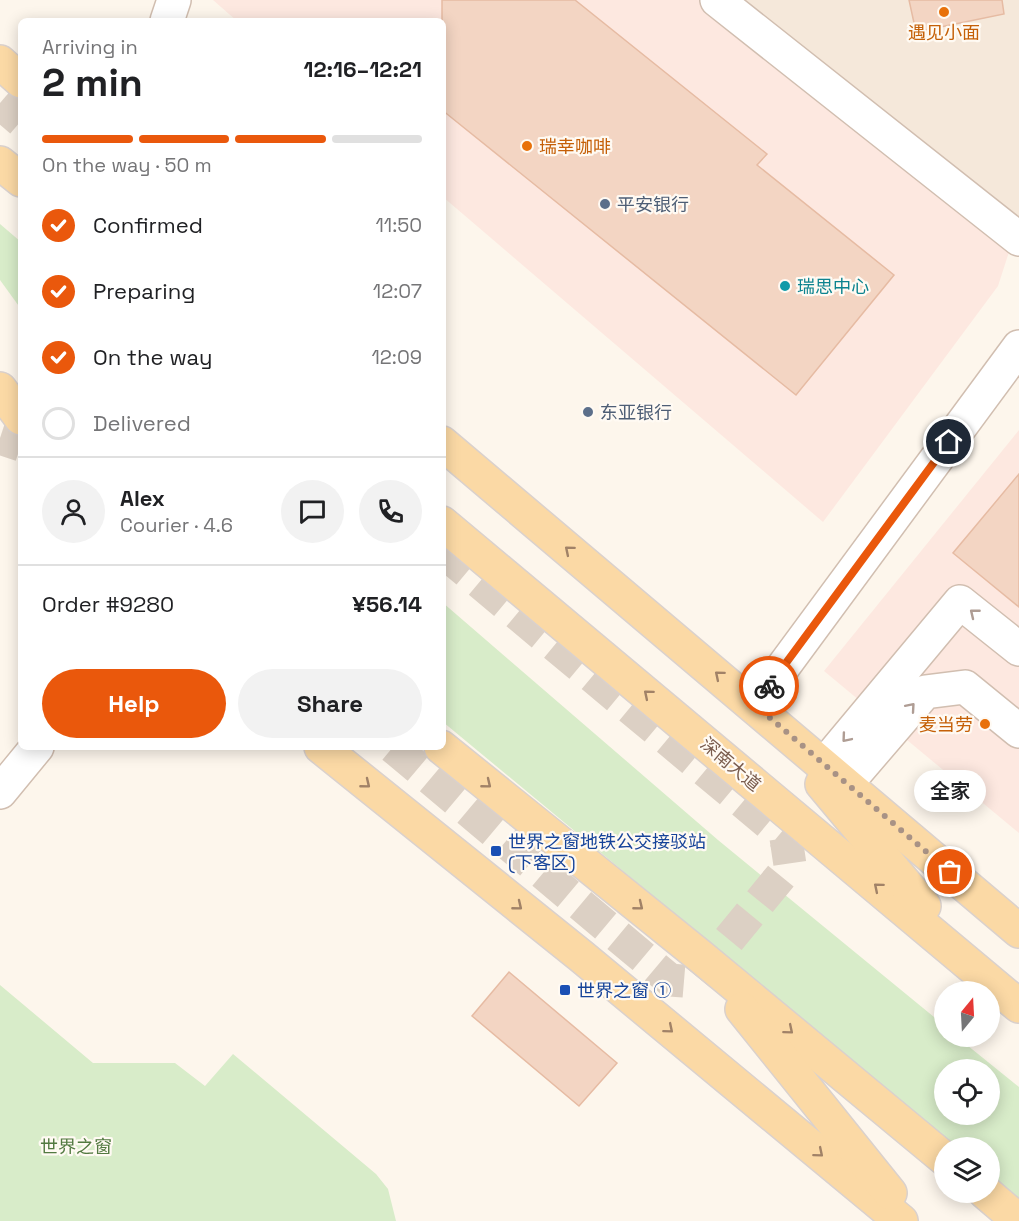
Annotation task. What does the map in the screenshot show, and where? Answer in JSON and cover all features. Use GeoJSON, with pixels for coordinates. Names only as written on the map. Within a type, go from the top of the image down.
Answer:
{"type":"FeatureCollection","features":[{"type":"Feature","properties":{"kind":"main road"},"geometry":{"type":"LineString","coordinates":[[0,62],[18,78]]}},
{"type":"Feature","properties":{"kind":"main road"},"geometry":{"type":"LineString","coordinates":[[0,163],[18,178]]}},
{"type":"Feature","properties":{"kind":"main road"},"geometry":{"type":"LineString","coordinates":[[0,378],[18,395]]}},
{"type":"Feature","properties":{"kind":"main road"},"geometry":{"type":"LineString","coordinates":[[0,389],[18,414]]}},
{"type":"Feature","properties":{"kind":"main road"},"geometry":{"type":"LineString","coordinates":[[446,446],[1019,931]]}},
{"type":"Feature","properties":{"kind":"main road"},"geometry":{"type":"LineString","coordinates":[[446,518],[487,559]]}},
{"type":"Feature","properties":{"kind":"main road","name":"深南大道"},"geometry":{"type":"LineString","coordinates":[[446,526],[1019,1006]]}},
{"type":"Feature","properties":{"kind":"main road"},"geometry":{"type":"LineString","coordinates":[[758,708],[978,972]]}},
{"type":"Feature","properties":{"kind":"main road"},"geometry":{"type":"LineString","coordinates":[[325,750],[581,956],[901,1221]]}},
{"type":"Feature","properties":{"kind":"main road"},"geometry":{"type":"LineString","coordinates":[[445,750],[700,956],[934,1150]]}},
{"type":"Feature","properties":{"kind":"main road"},"geometry":{"type":"LineString","coordinates":[[700,956],[912,1221]]}},
{"type":"Feature","properties":{"kind":"main road"},"geometry":{"type":"LineString","coordinates":[[998,1203],[1019,1221]]}},
{"type":"Feature","properties":{"kind":"street"},"geometry":{"type":"LineString","coordinates":[[168,18],[174,0]]}},
{"type":"Feature","properties":{"kind":"street"},"geometry":{"type":"LineString","coordinates":[[717,0],[1019,238]]}},
{"type":"Feature","properties":{"kind":"street"},"geometry":{"type":"LineString","coordinates":[[758,708],[1019,347]]}},
{"type":"Feature","properties":{"kind":"street"},"geometry":{"type":"LineString","coordinates":[[835,775],[960,602],[1019,650]]}},
{"type":"Feature","properties":{"kind":"street"},"geometry":{"type":"LineString","coordinates":[[835,775],[924,692],[965,687],[1019,731]]}},
{"type":"Feature","properties":{"kind":"street"},"geometry":{"type":"LineString","coordinates":[[0,792],[35,750]]}},
{"type":"Feature","properties":{"kind":"shaded area"},"geometry":{"type":"Polygon","coordinates":[[[213,0],[742,0],[1019,221],[998,286],[823,522],[446,200],[446,18],[234,18],[213,0]]]}},
{"type":"Feature","properties":{"kind":"shaded area"},"geometry":{"type":"Polygon","coordinates":[[[742,0],[1019,0],[1019,218],[742,0]]]}},
{"type":"Feature","properties":{"kind":"shaded area"},"geometry":{"type":"Polygon","coordinates":[[[1019,430],[1019,833],[824,671],[1019,430]]]}},
{"type":"Feature","properties":{"kind":"green space"},"geometry":{"type":"Polygon","coordinates":[[[0,224],[18,239],[18,305],[0,280],[0,224]]]}},
{"type":"Feature","properties":{"kind":"green space"},"geometry":{"type":"Polygon","coordinates":[[[446,605],[718,840],[934,1017],[934,1047],[969,1047],[984,1059],[934,1059],[934,1125],[1000,1125],[1000,1072],[1019,1087],[1019,1200],[1000,1184],[1000,1137],[944,1137],[446,724],[446,605]]]}},
{"type":"Feature","properties":{"kind":"green space","name":"世界之窗"},"geometry":{"type":"Polygon","coordinates":[[[0,985],[93,1063],[175,1063],[205,1086],[233,1054],[376,1174],[388,1189],[396,1221],[0,1221],[0,985]]]}},
{"type":"Feature","properties":{"kind":"building"},"geometry":{"type":"Polygon","coordinates":[[[442,0],[575,0],[767,154],[757,165],[894,275],[796,395],[446,113],[446,18],[442,18],[442,0]]]}},
{"type":"Feature","properties":{"kind":"building"},"geometry":{"type":"Polygon","coordinates":[[[909,0],[1002,0],[1004,14],[916,32],[909,0]]]}},
{"type":"Feature","properties":{"kind":"building"},"geometry":{"type":"Polygon","coordinates":[[[1019,474],[1019,607],[953,553],[1019,474]]]}},
{"type":"Feature","properties":{"kind":"building"},"geometry":{"type":"Polygon","coordinates":[[[509,972],[617,1063],[579,1106],[472,1016],[509,972]]]}},
{"type":"Feature","properties":{"kind":"tunnel"},"geometry":{"type":"LineString","coordinates":[[0,103],[18,118]]}},
{"type":"Feature","properties":{"kind":"tunnel"},"geometry":{"type":"LineString","coordinates":[[0,438],[18,444]]}},
{"type":"Feature","properties":{"kind":"tunnel"},"geometry":{"type":"LineString","coordinates":[[397,750],[670,980],[694,982],[790,865],[786,838],[446,554]]}},
{"type":"Feature","properties":{"kind":"way so far"},"geometry":{"type":"LineString","coordinates":[[769,686],[755,705],[950,872]]}},
{"type":"Feature","properties":{"kind":"place","name":"遇见小面"},"geometry":{"type":"Point","coordinates":[944,12]}},
{"type":"Feature","properties":{"kind":"place","name":"瑞幸咖啡"},"geometry":{"type":"Point","coordinates":[527,146]}},
{"type":"Feature","properties":{"kind":"place","name":"平安银行"},"geometry":{"type":"Point","coordinates":[605,204]}},
{"type":"Feature","properties":{"kind":"place","name":"瑞思中心"},"geometry":{"type":"Point","coordinates":[785,286]}},
{"type":"Feature","properties":{"kind":"place","name":"东亚银行"},"geometry":{"type":"Point","coordinates":[588,412]}},
{"type":"Feature","properties":{"kind":"place","name":"麦当劳"},"geometry":{"type":"Point","coordinates":[985,724]}},
{"type":"Feature","properties":{"kind":"place","name":"世界之窗地铁公交接驳站 (下客区)"},"geometry":{"type":"Point","coordinates":[496,851]}},
{"type":"Feature","properties":{"kind":"place","name":"全家"},"geometry":{"type":"Point","coordinates":[950,872]}},
{"type":"Feature","properties":{"kind":"place","name":"世界之窗 ①"},"geometry":{"type":"Point","coordinates":[565,990]}},
{"type":"Feature","properties":{"kind":"route"},"geometry":{"type":"LineString","coordinates":[[769,686],[949,442]]}}]}
